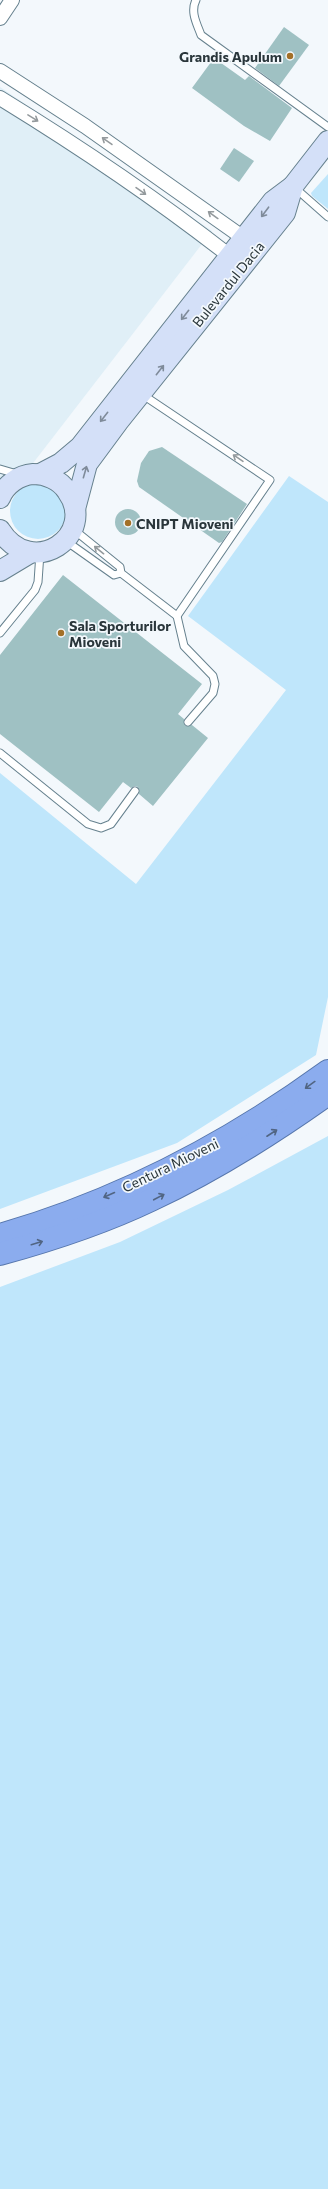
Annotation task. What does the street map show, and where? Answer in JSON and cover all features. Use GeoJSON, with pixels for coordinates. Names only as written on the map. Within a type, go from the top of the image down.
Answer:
{"type":"FeatureCollection","features":[{"type":"Feature","properties":{"kind":"highway","name":"Centura Mioveni"},"geometry":{"type":"LineString","coordinates":[[0,1254],[57,1237],[151,1201],[216,1166],[296,1106],[328,1071]]}},
{"type":"Feature","properties":{"kind":"highway","name":"Centura Mioveni"},"geometry":{"type":"LineString","coordinates":[[0,1234],[91,1203],[154,1175],[256,1120],[328,1094]]}},
{"type":"Feature","properties":{"kind":"main road","name":"Bulevardul Dacia"},"geometry":{"type":"LineString","coordinates":[[71,526],[87,464],[118,422],[285,213],[292,186],[328,141]]}},
{"type":"Feature","properties":{"kind":"main road"},"geometry":{"type":"LineString","coordinates":[[0,498],[11,483],[61,463],[80,447],[231,257],[273,201],[292,186]]}},
{"type":"Feature","properties":{"kind":"main road"},"geometry":{"type":"LineString","coordinates":[[0,571],[35,553],[54,549],[71,526],[72,497],[64,486],[53,478],[31,475]]}},
{"type":"Feature","properties":{"kind":"main road"},"geometry":{"type":"LineString","coordinates":[[0,530],[7,541],[17,549],[35,553]]}},
{"type":"Feature","properties":{"kind":"street"},"geometry":{"type":"LineString","coordinates":[[0,18],[12,0]]}},
{"type":"Feature","properties":{"kind":"street"},"geometry":{"type":"LineString","coordinates":[[0,71],[86,126],[245,238]]}},
{"type":"Feature","properties":{"kind":"street"},"geometry":{"type":"LineString","coordinates":[[0,98],[80,148],[191,226],[231,257]]}},
{"type":"Feature","properties":{"kind":"lane"},"geometry":{"type":"LineString","coordinates":[[196,0],[194,4],[195,20],[201,35],[328,127]]}},
{"type":"Feature","properties":{"kind":"lane"},"geometry":{"type":"LineString","coordinates":[[292,186],[328,217]]}},
{"type":"Feature","properties":{"kind":"lane"},"geometry":{"type":"LineString","coordinates":[[141,394],[270,480],[177,616]]}},
{"type":"Feature","properties":{"kind":"lane"},"geometry":{"type":"LineString","coordinates":[[0,469],[31,475]]}},
{"type":"Feature","properties":{"kind":"lane"},"geometry":{"type":"LineString","coordinates":[[71,526],[114,574],[121,573]]}},
{"type":"Feature","properties":{"kind":"lane"},"geometry":{"type":"LineString","coordinates":[[71,526],[120,567],[121,573],[177,616],[184,646],[213,676],[215,684],[213,693],[188,722]]}},
{"type":"Feature","properties":{"kind":"lane"},"geometry":{"type":"LineString","coordinates":[[0,633],[35,590],[38,582],[35,553]]}},
{"type":"Feature","properties":{"kind":"lane"},"geometry":{"type":"LineString","coordinates":[[0,753],[88,824],[101,828],[111,824],[135,791]]}},
{"type":"Feature","properties":{"kind":"shaded area"},"geometry":{"type":"Polygon","coordinates":[[[0,87],[212,231],[0,506],[0,87]]]}},
{"type":"Feature","properties":{"kind":"shaded area"},"geometry":{"type":"Polygon","coordinates":[[[328,174],[328,209],[312,196],[311,193],[328,174]]]}},
{"type":"Feature","properties":{"kind":"shaded area"},"geometry":{"type":"Polygon","coordinates":[[[289,476],[328,502],[328,997],[316,1055],[177,1143],[0,1209],[0,773],[136,884],[286,690],[188,616],[289,476]]]}},
{"type":"Feature","properties":{"kind":"shaded area"},"geometry":{"type":"Polygon","coordinates":[[[32,483],[44,483],[58,491],[66,505],[64,522],[58,531],[44,539],[32,539],[22,534],[15,527],[10,517],[10,505],[15,495],[22,488],[32,483]]]}},
{"type":"Feature","properties":{"kind":"shaded area"},"geometry":{"type":"Polygon","coordinates":[[[328,1136],[328,2189],[0,2189],[0,1287],[120,1242],[228,1190],[328,1136]]]}},
{"type":"Feature","properties":{"kind":"building"},"geometry":{"type":"Polygon","coordinates":[[[284,27],[309,45],[279,86],[255,68],[284,27]]]}},
{"type":"Feature","properties":{"kind":"building"},"geometry":{"type":"Polygon","coordinates":[[[214,58],[245,80],[249,76],[292,108],[270,141],[244,126],[192,88],[214,58]]]}},
{"type":"Feature","properties":{"kind":"building"},"geometry":{"type":"Polygon","coordinates":[[[234,148],[254,161],[239,182],[220,169],[234,148]]]}},
{"type":"Feature","properties":{"kind":"building"},"geometry":{"type":"Polygon","coordinates":[[[162,447],[247,504],[222,542],[219,543],[139,487],[137,481],[141,463],[149,451],[162,447]]]}},
{"type":"Feature","properties":{"kind":"building","name":"CNIPT Mioveni"},"geometry":{"type":"Polygon","coordinates":[[[128,509],[137,513],[141,522],[137,531],[128,535],[119,531],[115,522],[119,513],[128,509]]]}},
{"type":"Feature","properties":{"kind":"building"},"geometry":{"type":"Polygon","coordinates":[[[63,575],[202,684],[178,714],[184,719],[185,726],[192,725],[208,738],[153,806],[139,794],[138,787],[135,786],[131,788],[123,782],[99,812],[0,734],[0,655],[63,575]]]}},
{"type":"Feature","properties":{"kind":"place","name":"Grandis Apulum"},"geometry":{"type":"Point","coordinates":[290,56]}},
{"type":"Feature","properties":{"kind":"place","name":"CNIPT Mioveni"},"geometry":{"type":"Point","coordinates":[128,523]}},
{"type":"Feature","properties":{"kind":"place","name":"Sala Sporturilor Mioveni"},"geometry":{"type":"Point","coordinates":[61,633]}}]}
